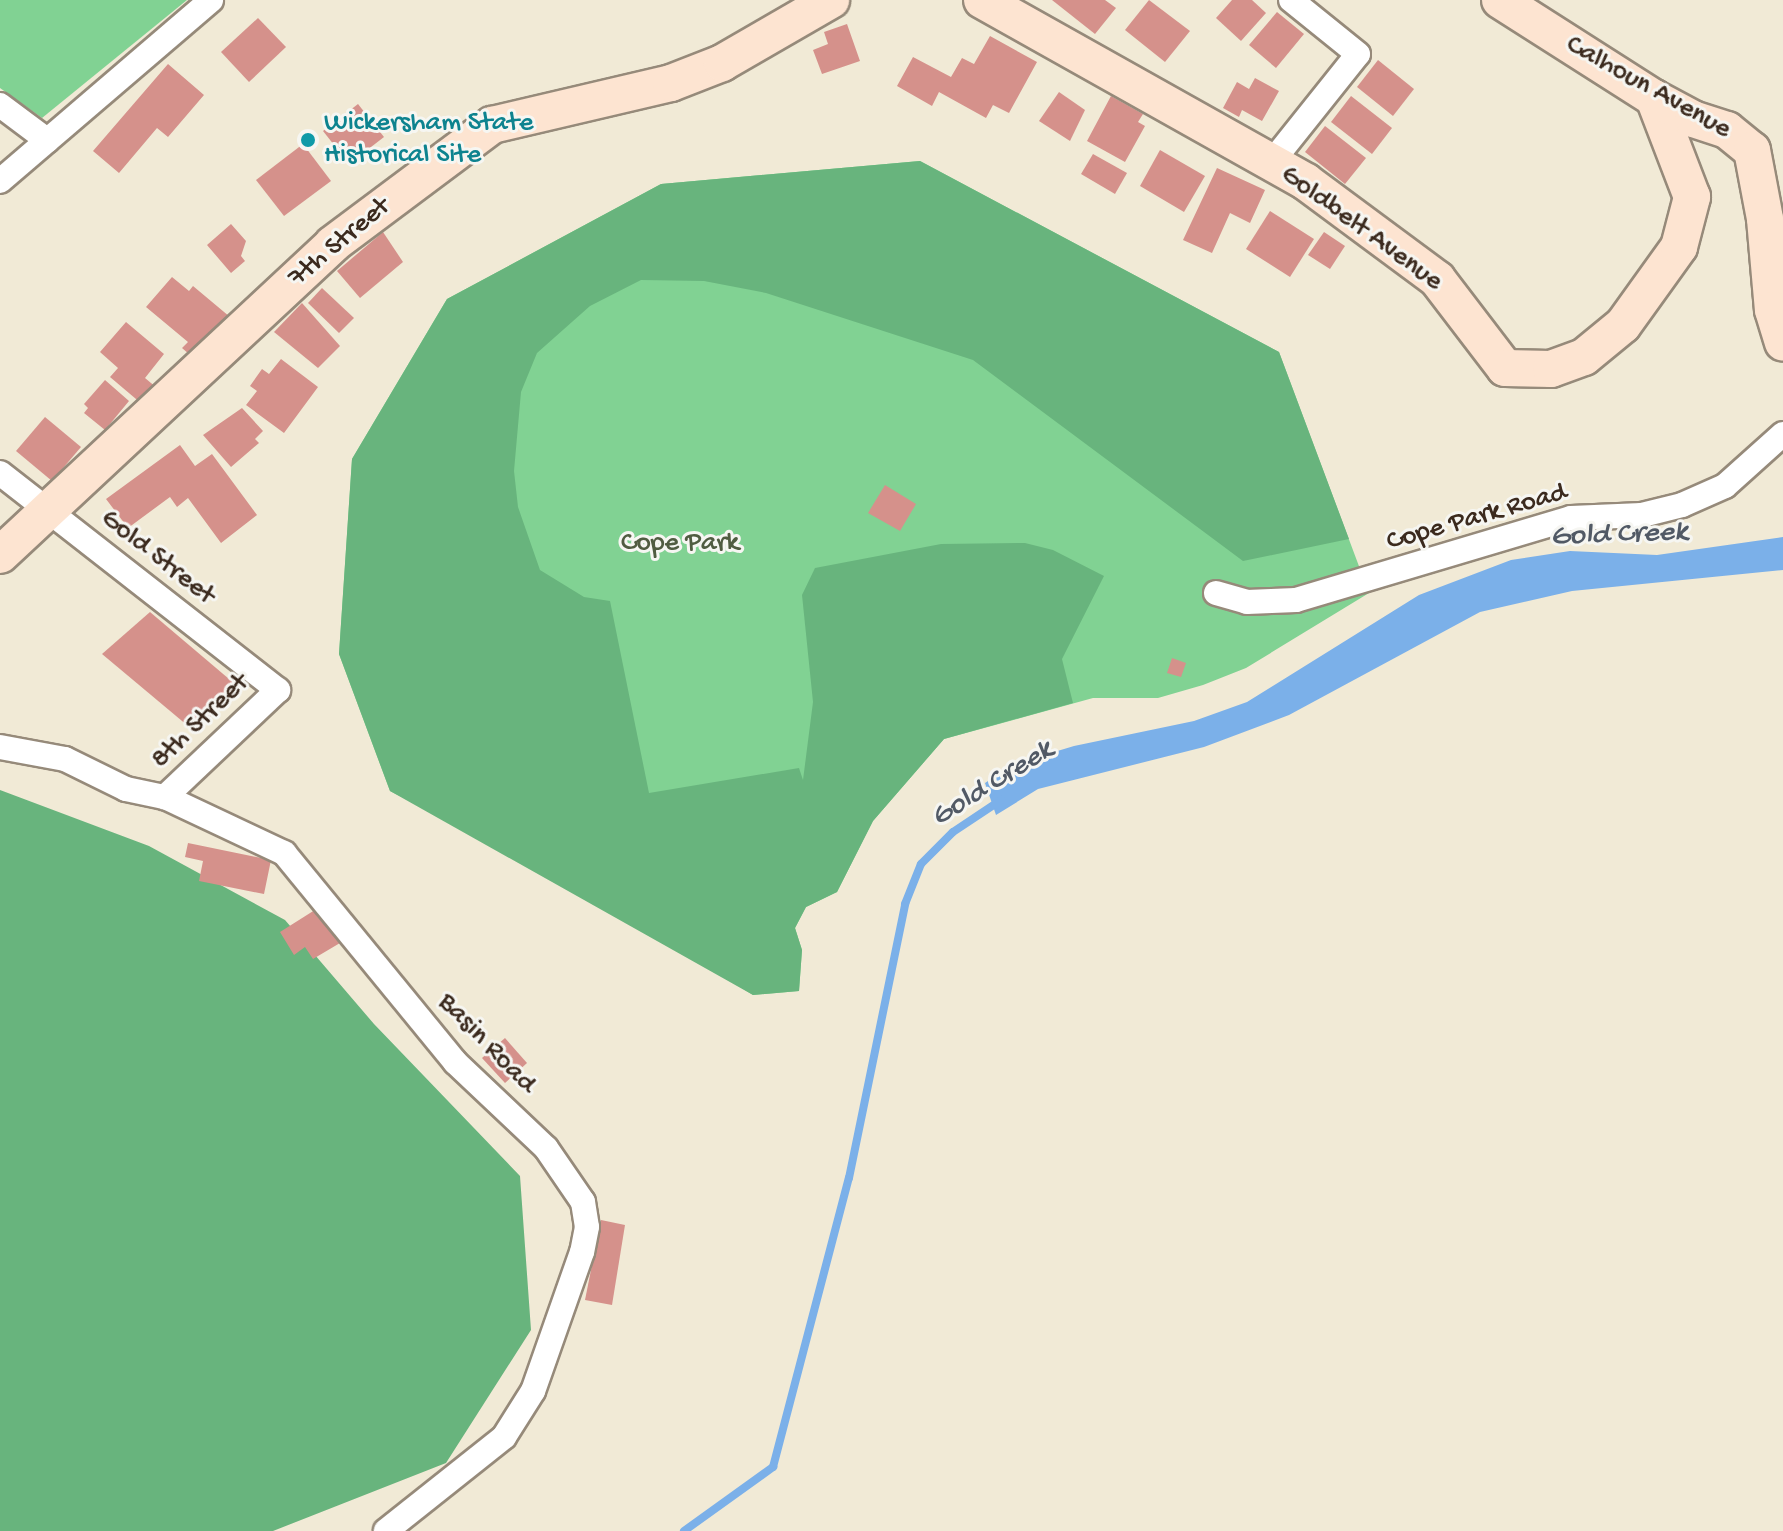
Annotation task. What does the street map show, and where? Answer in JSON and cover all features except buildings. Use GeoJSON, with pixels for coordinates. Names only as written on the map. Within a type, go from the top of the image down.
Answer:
{"type":"FeatureCollection","features":[{"type":"Feature","properties":{"kind":"street"},"geometry":{"type":"LineString","coordinates":[[0,181],[211,0]]}},
{"type":"Feature","properties":{"kind":"street","name":"Goldbelt Avenue"},"geometry":{"type":"LineString","coordinates":[[982,0],[1306,182],[1437,279],[1505,368],[1551,369],[1584,357],[1623,325],[1679,247],[1692,197],[1654,98]]}},
{"type":"Feature","properties":{"kind":"street"},"geometry":{"type":"LineString","coordinates":[[1271,163],[1358,54],[1291,0]]}},
{"type":"Feature","properties":{"kind":"street","name":"Calhoun Avenue"},"geometry":{"type":"LineString","coordinates":[[1500,0],[1654,98],[1693,119],[1727,130],[1752,150],[1765,219],[1773,310],[1783,342]]}},
{"type":"Feature","properties":{"kind":"street","name":"7th Street"},"geometry":{"type":"LineString","coordinates":[[0,555],[333,244],[492,125],[671,83],[722,63],[822,2]]}},
{"type":"Feature","properties":{"kind":"street"},"geometry":{"type":"LineString","coordinates":[[0,105],[47,140]]}},
{"type":"Feature","properties":{"kind":"street","name":"Cope Park Road"},"geometry":{"type":"LineString","coordinates":[[1216,593],[1247,602],[1296,600],[1571,518],[1642,515],[1682,505],[1725,486],[1783,434]]}},
{"type":"Feature","properties":{"kind":"street","name":"Gold Street"},"geometry":{"type":"LineString","coordinates":[[0,473],[278,690]]}},
{"type":"Feature","properties":{"kind":"street","name":"8th Street"},"geometry":{"type":"LineString","coordinates":[[165,797],[278,690]]}},
{"type":"Feature","properties":{"kind":"street","name":"Basin Road"},"geometry":{"type":"LineString","coordinates":[[0,747],[65,759],[126,789],[165,797],[284,853],[455,1062],[546,1148],[583,1202],[587,1227],[582,1252],[533,1391],[504,1437],[386,1531]]}},
{"type":"Feature","properties":{"kind":"green space"},"geometry":{"type":"Polygon","coordinates":[[[0,0],[187,0],[42,118],[0,88],[0,0]]]}},
{"type":"Feature","properties":{"kind":"green space","name":"Cope Park"},"geometry":{"type":"Polygon","coordinates":[[[920,161],[1279,352],[1369,593],[1246,668],[1203,685],[1158,698],[1093,698],[944,739],[873,821],[837,892],[806,907],[795,928],[802,950],[799,991],[753,995],[589,893],[390,791],[339,654],[352,459],[447,299],[661,184],[920,161]]]}},
{"type":"Feature","properties":{"kind":"green space","name":"Cope Park"},"geometry":{"type":"Polygon","coordinates":[[[920,161],[1279,352],[1349,539],[1243,561],[973,360],[766,293],[704,281],[641,280],[590,306],[537,353],[521,392],[514,471],[518,507],[540,570],[584,597],[610,601],[649,793],[799,768],[803,780],[813,702],[802,595],[815,568],[941,544],[1025,543],[1053,550],[1104,576],[1062,659],[1073,703],[944,739],[873,821],[837,892],[806,907],[795,928],[802,950],[799,991],[753,995],[390,791],[339,654],[352,459],[447,299],[661,184],[920,161]]]}},
{"type":"Feature","properties":{"kind":"green space"},"geometry":{"type":"Polygon","coordinates":[[[0,790],[149,846],[285,920],[374,1024],[520,1176],[531,1330],[446,1463],[273,1531],[0,1531],[0,790]]]}},
{"type":"Feature","properties":{"kind":"water"},"geometry":{"type":"Polygon","coordinates":[[[1783,537],[1783,570],[1572,591],[1480,612],[1289,715],[1204,747],[1038,789],[996,815],[985,783],[1014,764],[1074,746],[1194,721],[1247,702],[1419,595],[1511,560],[1570,551],[1657,555],[1783,537]]]}},
{"type":"Feature","properties":{"kind":"waterway","name":"Gold Creek"},"geometry":{"type":"LineString","coordinates":[[684,1531],[773,1467],[849,1178],[905,904],[921,864],[953,832],[1001,800]]}},
{"type":"Feature","properties":{"kind":"place","name":"Wickersham State Historical Site"},"geometry":{"type":"Point","coordinates":[308,140]}}]}
